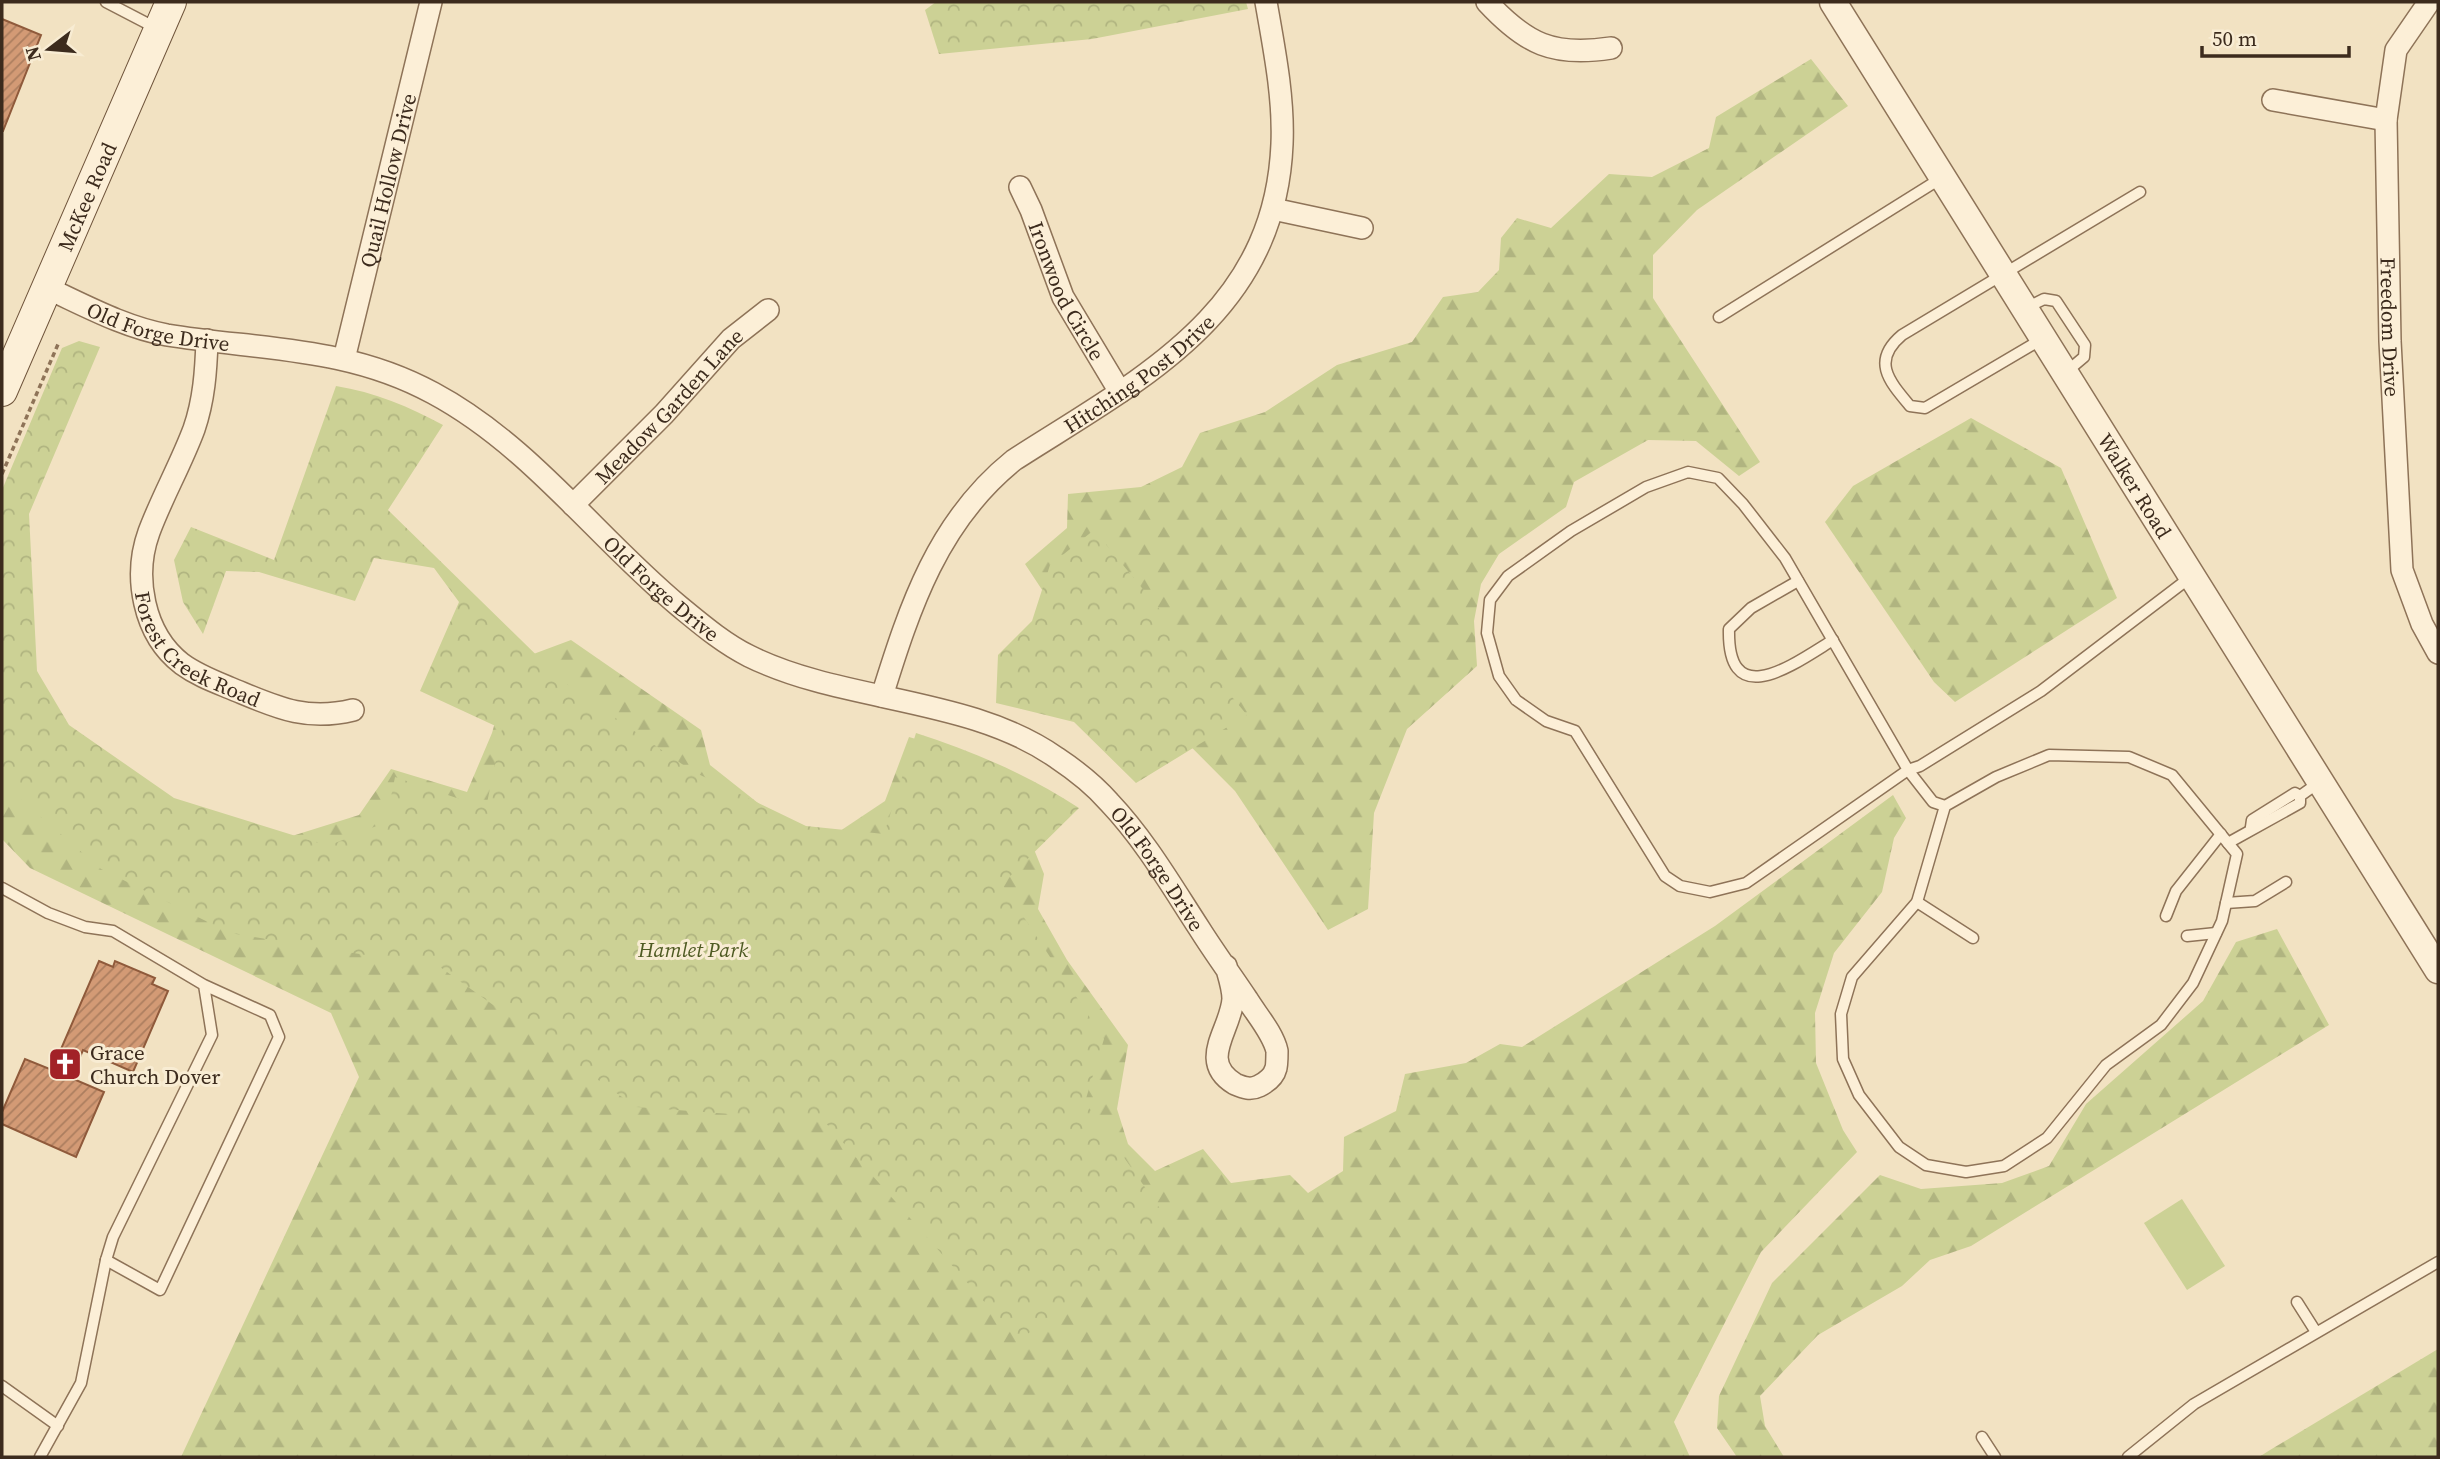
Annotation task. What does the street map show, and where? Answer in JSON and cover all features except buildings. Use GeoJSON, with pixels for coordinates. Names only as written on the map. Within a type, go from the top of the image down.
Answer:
{"type":"FeatureCollection","features":[{"type":"Feature","properties":{"kind":"main road","name":"McKee Road"},"geometry":{"type":"LineString","coordinates":[[2,391],[171,2]]}},
{"type":"Feature","properties":{"kind":"street","name":"Quail Hollow Drive"},"geometry":{"type":"LineString","coordinates":[[344,359],[431,2]]}},
{"type":"Feature","properties":{"kind":"street","name":"Hitching Post Drive"},"geometry":{"type":"LineString","coordinates":[[882,696],[914,599],[930,563],[970,502],[991,478],[1014,460],[1174,354],[1225,304],[1260,244],[1273,209],[1282,144],[1281,105],[1266,2]]}},
{"type":"Feature","properties":{"kind":"street"},"geometry":{"type":"LineString","coordinates":[[1487,2],[1505,22],[1542,46],[1563,51],[1611,48]]}},
{"type":"Feature","properties":{"kind":"street","name":"Walker Road"},"geometry":{"type":"LineString","coordinates":[[1833,2],[2192,576],[2310,788],[2438,970]]}},
{"type":"Feature","properties":{"kind":"street","name":"Freedom Drive"},"geometry":{"type":"LineString","coordinates":[[2428,2],[2396,50],[2386,120],[2390,341],[2402,570],[2421,624],[2438,653]]}},
{"type":"Feature","properties":{"kind":"street"},"geometry":{"type":"LineString","coordinates":[[2273,100],[2386,120]]}},
{"type":"Feature","properties":{"kind":"street","name":"Ironwood Circle"},"geometry":{"type":"LineString","coordinates":[[1020,187],[1063,297],[1120,392]]}},
{"type":"Feature","properties":{"kind":"street"},"geometry":{"type":"LineString","coordinates":[[1273,209],[1362,228]]}},
{"type":"Feature","properties":{"kind":"street","name":"Old Forge Drive"},"geometry":{"type":"LineString","coordinates":[[47,288],[136,327],[208,340],[308,351],[344,359],[429,391],[463,410],[502,438],[659,588],[717,637],[749,656],[825,685],[930,707],[1021,737],[1057,758],[1109,801],[1165,873],[1226,966],[1278,1052],[1276,1071],[1266,1083],[1251,1089],[1238,1086],[1225,1075],[1216,1060],[1217,1044],[1233,1002],[1226,966]]}},
{"type":"Feature","properties":{"kind":"street","name":"Meadow Garden Lane"},"geometry":{"type":"LineString","coordinates":[[573,505],[664,414],[731,339],[768,310]]}},
{"type":"Feature","properties":{"kind":"street","name":"Forest Creek Road"},"geometry":{"type":"LineString","coordinates":[[208,340],[202,405],[149,533],[142,557],[141,578],[153,626],[164,645],[181,663],[203,677],[295,714],[335,714],[353,710]]}},
{"type":"Feature","properties":{"kind":"lane"},"geometry":{"type":"LineString","coordinates":[[106,2],[159,29]]}},
{"type":"Feature","properties":{"kind":"lane"},"geometry":{"type":"LineString","coordinates":[[1719,317],[1943,177]]}},
{"type":"Feature","properties":{"kind":"lane"},"geometry":{"type":"LineString","coordinates":[[2043,338],[1925,408],[1910,406],[1890,382],[1884,360],[1888,347],[1902,335],[2140,192]]}},
{"type":"Feature","properties":{"kind":"lane"},"geometry":{"type":"LineString","coordinates":[[2025,309],[2044,299],[2056,301],[2085,345],[2084,357],[2065,373]]}},
{"type":"Feature","properties":{"kind":"lane"},"geometry":{"type":"LineString","coordinates":[[1945,806],[1933,802],[1908,770],[1798,581],[1743,504],[1718,478],[1688,472],[1646,487],[1571,531],[1508,576],[1490,600],[1487,633],[1499,676],[1516,700],[1546,721],[1575,731],[1665,876],[1680,886],[1710,892],[1746,883],[1908,770],[1920,766],[2041,691],[2192,576]]}},
{"type":"Feature","properties":{"kind":"lane"},"geometry":{"type":"LineString","coordinates":[[1798,581],[1751,608],[1729,629],[1728,652],[1739,671],[1754,678],[1780,672],[1833,640]]}},
{"type":"Feature","properties":{"kind":"lane"},"geometry":{"type":"LineString","coordinates":[[2049,755],[2129,757],[2172,775],[2237,854],[2216,933],[2193,983],[2161,1025],[2106,1065],[2047,1138],[2004,1166],[1966,1172],[1926,1165],[1899,1147],[1859,1095],[1843,1059],[1841,1014],[1852,977],[1917,902],[1945,806],[1996,777],[2049,755]]}},
{"type":"Feature","properties":{"kind":"lane"},"geometry":{"type":"LineString","coordinates":[[2166,916],[2176,891],[2225,838],[2251,827],[2252,820],[2295,793],[2310,788]]}},
{"type":"Feature","properties":{"kind":"lane"},"geometry":{"type":"LineString","coordinates":[[2226,903],[2255,901],[2286,881]]}},
{"type":"Feature","properties":{"kind":"lane"},"geometry":{"type":"LineString","coordinates":[[2,888],[48,913],[85,927],[113,931],[204,985],[270,1015],[279,1037],[160,1290],[106,1260]]}},
{"type":"Feature","properties":{"kind":"lane"},"geometry":{"type":"LineString","coordinates":[[1917,902],[1973,938]]}},
{"type":"Feature","properties":{"kind":"lane"},"geometry":{"type":"LineString","coordinates":[[2187,936],[2216,933]]}},
{"type":"Feature","properties":{"kind":"lane"},"geometry":{"type":"LineString","coordinates":[[40,1457],[81,1383],[113,1237],[212,1035],[204,985]]}},
{"type":"Feature","properties":{"kind":"lane"},"geometry":{"type":"LineString","coordinates":[[2128,1457],[2194,1404],[2438,1262]]}},
{"type":"Feature","properties":{"kind":"lane"},"geometry":{"type":"LineString","coordinates":[[2297,1302],[2316,1332]]}},
{"type":"Feature","properties":{"kind":"lane"},"geometry":{"type":"LineString","coordinates":[[2,1386],[58,1426]]}},
{"type":"Feature","properties":{"kind":"lane"},"geometry":{"type":"LineString","coordinates":[[1982,1437],[1995,1457]]}},
{"type":"Feature","properties":{"kind":"path"},"geometry":{"type":"LineString","coordinates":[[2,474],[59,342]]}},
{"type":"Feature","properties":{"kind":"green space"},"geometry":{"type":"Polygon","coordinates":[[[936,2],[1246,2],[1248,9],[1092,39],[939,54],[925,10],[936,2]]]}},
{"type":"Feature","properties":{"kind":"green space"},"geometry":{"type":"Polygon","coordinates":[[[1811,59],[1848,106],[1697,210],[1653,255],[1653,298],[1760,462],[1739,476],[1696,441],[1648,440],[1574,482],[1566,507],[1499,554],[1481,584],[1474,621],[1477,666],[1407,729],[1374,813],[1368,909],[1328,930],[1235,791],[1056,611],[1025,564],[1067,528],[1068,494],[1141,487],[1182,467],[1200,433],[1265,412],[1337,365],[1412,342],[1443,297],[1478,292],[1499,270],[1501,238],[1517,218],[1551,228],[1609,174],[1652,177],[1709,148],[1716,117],[1811,59]]]}},
{"type":"Feature","properties":{"kind":"green space","name":"Hamlet Park"},"geometry":{"type":"Polygon","coordinates":[[[79,341],[100,347],[29,514],[37,671],[69,725],[174,798],[328,846],[386,822],[395,777],[486,808],[502,729],[420,691],[459,602],[434,568],[374,558],[355,601],[259,572],[226,571],[203,634],[183,602],[174,560],[191,527],[274,560],[336,386],[378,396],[418,412],[443,425],[388,510],[565,683],[692,771],[806,826],[884,834],[916,733],[1000,765],[1079,808],[1002,884],[1104,1039],[1085,1102],[1168,1220],[1019,1341],[824,1121],[636,1107],[440,967],[230,933],[101,869],[2,783],[2,490],[62,348],[79,341]]]}},
{"type":"Feature","properties":{"kind":"green space"},"geometry":{"type":"Polygon","coordinates":[[[1971,418],[2061,468],[2117,598],[1955,702],[1934,682],[1825,522],[1853,486],[1971,418]]]}},
{"type":"Feature","properties":{"kind":"green space"},"geometry":{"type":"Polygon","coordinates":[[[1094,530],[1247,715],[1136,783],[1074,722],[996,703],[998,655],[1032,621],[1050,565],[1094,530]]]}},
{"type":"Feature","properties":{"kind":"green space"},"geometry":{"type":"Polygon","coordinates":[[[571,640],[701,730],[710,765],[797,834],[837,833],[885,801],[909,737],[964,753],[1031,842],[1044,874],[1038,909],[1067,960],[1128,1045],[1117,1109],[1128,1144],[1155,1171],[1203,1149],[1231,1183],[1290,1175],[1308,1193],[1343,1171],[1344,1137],[1396,1111],[1405,1074],[1466,1063],[1500,1044],[1522,1047],[1715,926],[1893,795],[1906,818],[1894,838],[1882,892],[1834,953],[1815,1013],[1816,1063],[1843,1130],[1857,1152],[1761,1252],[1674,1422],[1690,1457],[181,1457],[359,1077],[331,1013],[30,868],[2,839],[2,723],[82,809],[292,836],[359,815],[391,769],[467,792],[492,733],[512,662],[571,640]]]}},
{"type":"Feature","properties":{"kind":"green space"},"geometry":{"type":"Polygon","coordinates":[[[2277,929],[2329,1025],[1971,1246],[1930,1260],[1902,1286],[1818,1335],[1760,1396],[1765,1426],[1784,1457],[1737,1457],[1717,1428],[1719,1396],[1772,1283],[1880,1175],[1921,1189],[2002,1183],[2049,1166],[2086,1104],[2203,1001],[2236,942],[2277,929]]]}},
{"type":"Feature","properties":{"kind":"green space"},"geometry":{"type":"Polygon","coordinates":[[[2182,1199],[2225,1266],[2187,1290],[2144,1223],[2182,1199]]]}},
{"type":"Feature","properties":{"kind":"green space"},"geometry":{"type":"Polygon","coordinates":[[[2438,1349],[2438,1457],[2259,1457],[2270,1450],[2438,1349]]]}},
{"type":"Feature","properties":{"kind":"place","name":"Grace Church Dover"},"geometry":{"type":"Point","coordinates":[65,1064]}}]}
